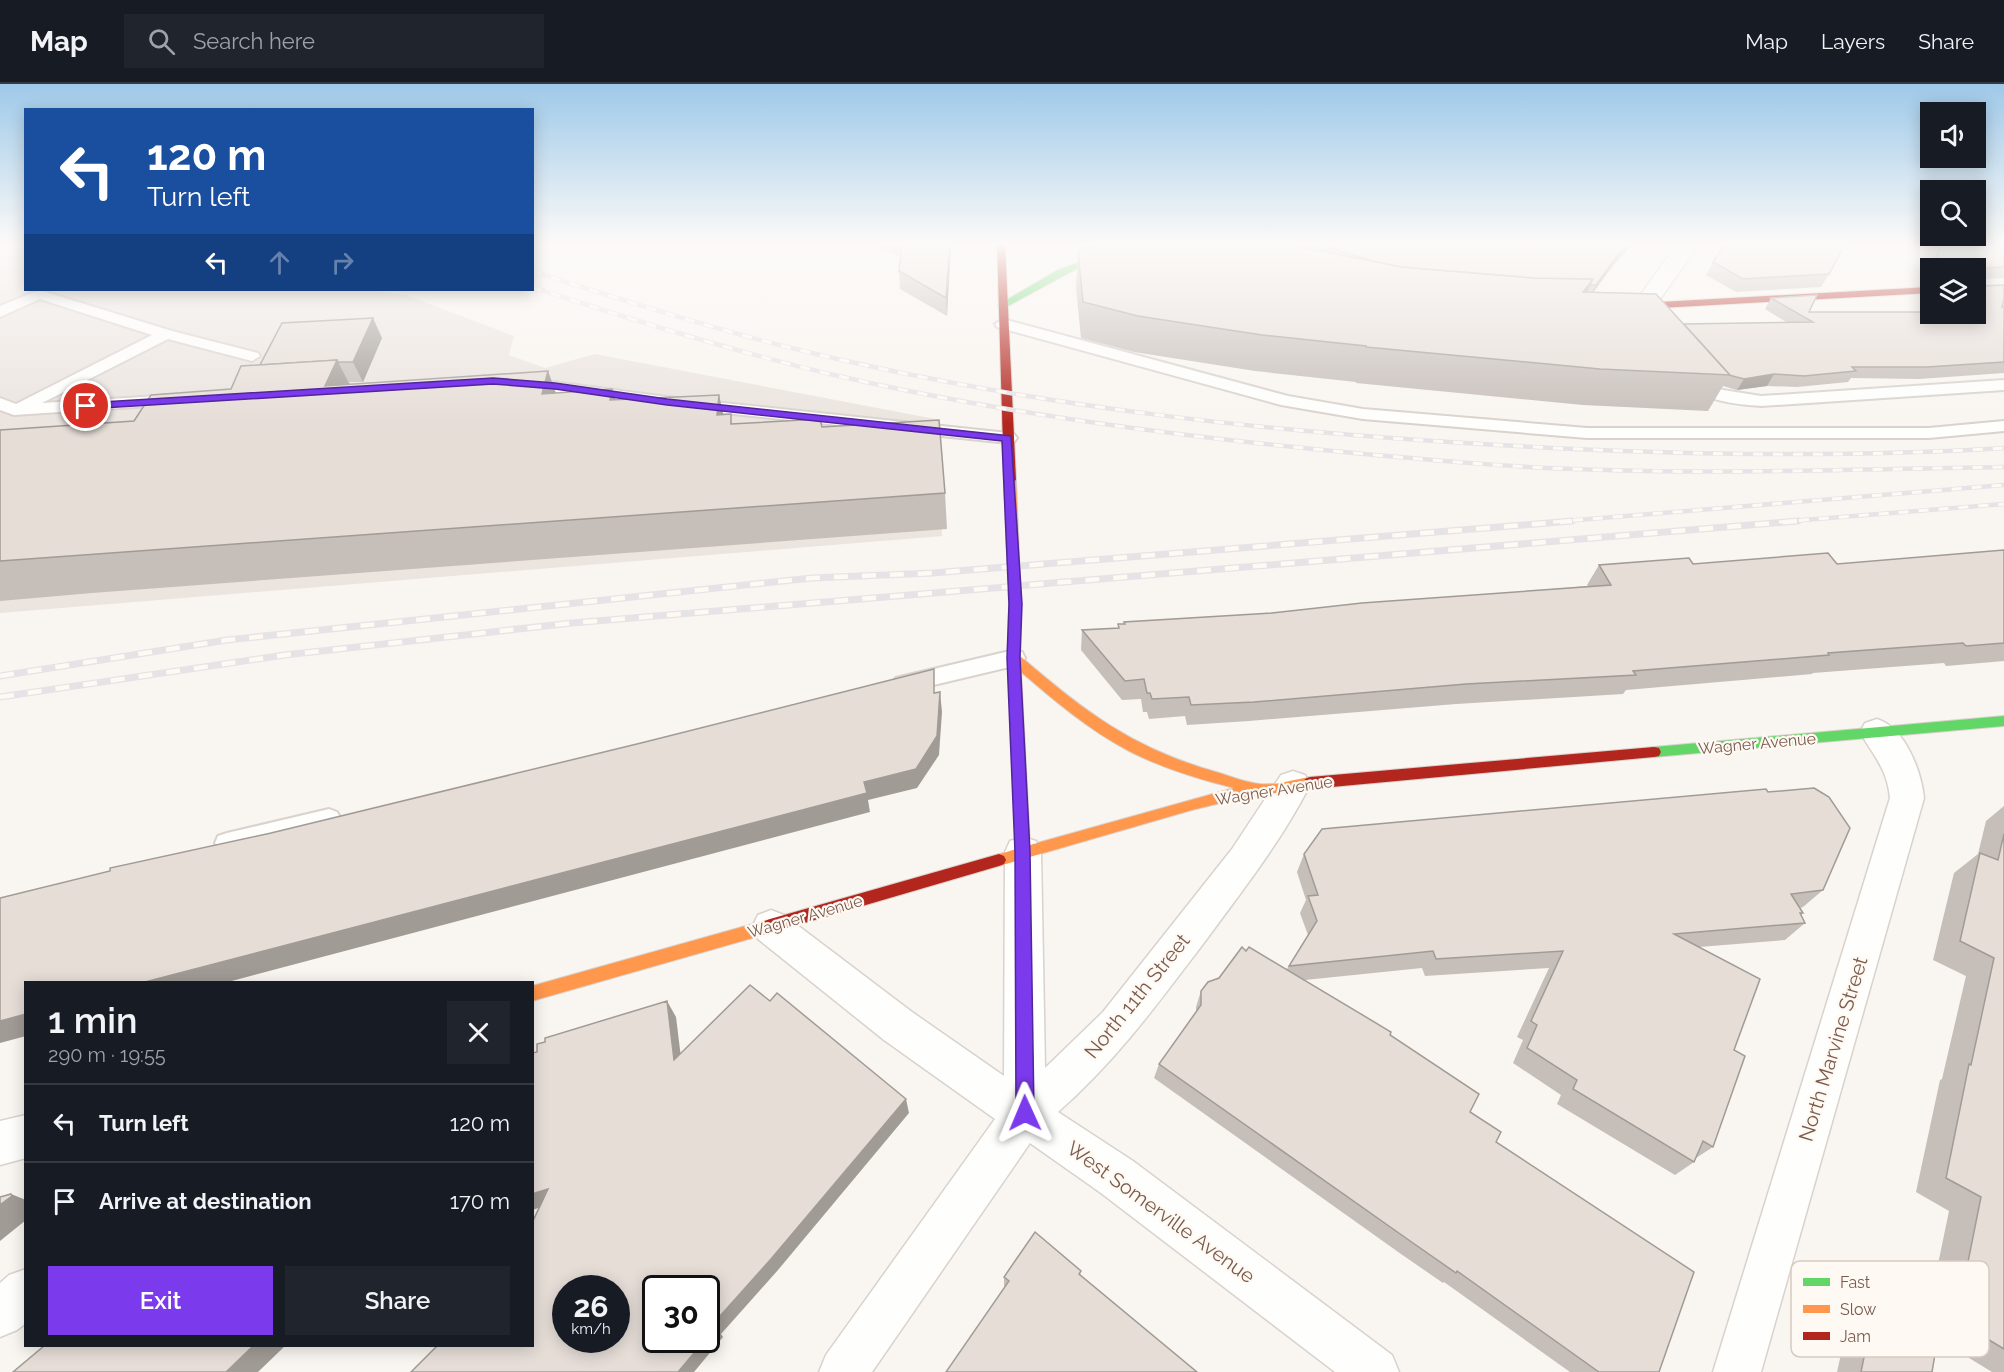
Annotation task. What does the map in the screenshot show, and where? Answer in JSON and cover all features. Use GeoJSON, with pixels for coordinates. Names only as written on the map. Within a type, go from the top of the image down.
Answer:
{"type":"FeatureCollection","features":[{"type":"Feature","properties":{"kind":"street"},"geometry":{"type":"LineString","coordinates":[[1641,313],[1647,304]]}},
{"type":"Feature","properties":{"kind":"street"},"geometry":{"type":"LineString","coordinates":[[1610,306],[1641,313],[1753,304]]}},
{"type":"Feature","properties":{"kind":"street"},"geometry":{"type":"LineString","coordinates":[[1003,305],[1015,604],[1014,658],[1023,852],[1025,1113]]}},
{"type":"Feature","properties":{"kind":"street"},"geometry":{"type":"LineString","coordinates":[[1014,658],[1068,704],[1120,740],[1184,768],[1277,787]]}},
{"type":"Feature","properties":{"kind":"street","name":"Wagner Avenue"},"geometry":{"type":"LineString","coordinates":[[534,993],[1215,798],[1277,787],[2004,721]]}},
{"type":"Feature","properties":{"kind":"street","name":"North Marvine Street"},"geometry":{"type":"LineString","coordinates":[[1737,1372],[1907,798],[1907,784],[1901,766],[1877,732]]}},
{"type":"Feature","properties":{"kind":"street","name":"North 11th Street"},"geometry":{"type":"LineString","coordinates":[[843,1372],[1025,1113],[1074,1071],[1117,1026],[1245,860],[1277,787]]}},
{"type":"Feature","properties":{"kind":"street","name":"West Somerville Avenue"},"geometry":{"type":"LineString","coordinates":[[771,927],[898,1026],[957,1069],[1117,1177],[1375,1372]]}},
{"type":"Feature","properties":{"kind":"street"},"geometry":{"type":"LineString","coordinates":[[0,1143],[24,1137]]}},
{"type":"Feature","properties":{"kind":"street"},"geometry":{"type":"LineString","coordinates":[[0,1313],[24,1294]]}},
{"type":"Feature","properties":{"kind":"lane"},"geometry":{"type":"LineString","coordinates":[[0,312],[17,304]]}},
{"type":"Feature","properties":{"kind":"lane"},"geometry":{"type":"LineString","coordinates":[[71,304],[166,334],[252,356]]}},
{"type":"Feature","properties":{"kind":"lane"},"geometry":{"type":"LineString","coordinates":[[1004,324],[1287,401],[1363,414],[1587,433],[1929,433],[2004,426]]}},
{"type":"Feature","properties":{"kind":"lane"},"geometry":{"type":"LineString","coordinates":[[7,407],[166,334]]}},
{"type":"Feature","properties":{"kind":"lane"},"geometry":{"type":"LineString","coordinates":[[1680,362],[1703,389],[1735,399],[1761,400],[2004,385]]}},
{"type":"Feature","properties":{"kind":"lane"},"geometry":{"type":"LineString","coordinates":[[503,382],[1008,438]]}},
{"type":"Feature","properties":{"kind":"lane"},"geometry":{"type":"LineString","coordinates":[[7,407],[194,399]]}},
{"type":"Feature","properties":{"kind":"lane"},"geometry":{"type":"LineString","coordinates":[[885,688],[1014,658]]}},
{"type":"Feature","properties":{"kind":"lane"},"geometry":{"type":"LineString","coordinates":[[210,847],[350,814]]}},
{"type":"Feature","properties":{"kind":"shaded area"},"geometry":{"type":"Polygon","coordinates":[[[0,304],[430,304],[514,336],[509,355],[545,368],[595,354],[935,419],[942,536],[0,613],[0,304]]]}},
{"type":"Feature","properties":{"kind":"building"},"geometry":{"type":"Polygon","coordinates":[[[1091,304],[1665,304],[1730,375],[1600,369],[1366,347],[1262,335],[1138,316],[1091,304]]]}},
{"type":"Feature","properties":{"kind":"building"},"geometry":{"type":"Polygon","coordinates":[[[1782,304],[1813,304],[1809,312],[1920,312],[1920,324],[1986,324],[1986,304],[2003,304],[2004,362],[1927,367],[1852,367],[1856,371],[1804,376],[1774,374],[1744,379],[1729,375],[1684,324],[1813,322],[1782,304]]]}},
{"type":"Feature","properties":{"kind":"building"},"geometry":{"type":"Polygon","coordinates":[[[373,318],[353,362],[338,362],[337,360],[260,365],[282,323],[373,318]]]}},
{"type":"Feature","properties":{"kind":"building"},"geometry":{"type":"Polygon","coordinates":[[[337,360],[325,386],[548,371],[542,394],[612,389],[610,400],[719,395],[717,415],[731,414],[731,424],[820,419],[822,427],[939,420],[945,493],[0,561],[0,430],[134,421],[151,395],[231,389],[241,366],[337,360]]]}},
{"type":"Feature","properties":{"kind":"building"},"geometry":{"type":"Polygon","coordinates":[[[2004,550],[2004,643],[1966,646],[1963,643],[1828,653],[1829,655],[1633,671],[1636,675],[1466,684],[1254,702],[1191,705],[1189,697],[1152,699],[1150,693],[1147,693],[1144,679],[1125,681],[1082,630],[1119,628],[1118,624],[1125,624],[1124,622],[1272,613],[1362,603],[1611,585],[1599,565],[1689,558],[1693,564],[1828,553],[1837,564],[2004,550]]]}},
{"type":"Feature","properties":{"kind":"building"},"geometry":{"type":"Polygon","coordinates":[[[934,669],[934,693],[940,692],[937,736],[916,769],[864,782],[867,793],[149,981],[24,981],[24,1015],[0,1021],[0,898],[110,871],[110,868],[271,833],[934,669]]]}},
{"type":"Feature","properties":{"kind":"building"},"geometry":{"type":"Polygon","coordinates":[[[1814,788],[1829,797],[1850,828],[1823,890],[1791,894],[1803,913],[1800,913],[1805,923],[1674,934],[1760,979],[1734,1050],[1745,1056],[1713,1147],[1703,1141],[1694,1162],[1573,1089],[1577,1080],[1527,1048],[1537,1025],[1531,1021],[1563,951],[1436,959],[1433,951],[1289,966],[1317,921],[1308,896],[1318,895],[1304,854],[1322,829],[1766,789],[1768,792],[1814,788]]]}},
{"type":"Feature","properties":{"kind":"building"},"geometry":{"type":"Polygon","coordinates":[[[2004,834],[2004,1349],[1989,1340],[1989,1261],[1968,1261],[1981,1197],[1946,1178],[1969,1064],[1971,1065],[1994,958],[1960,941],[1980,853],[1998,860],[2004,834]]]}},
{"type":"Feature","properties":{"kind":"building"},"geometry":{"type":"Polygon","coordinates":[[[1242,947],[1246,951],[1249,947],[1391,1032],[1390,1035],[1479,1094],[1470,1112],[1501,1132],[1496,1142],[1694,1272],[1659,1372],[1599,1372],[1159,1064],[1201,1005],[1201,991],[1208,982],[1219,978],[1242,947]]]}},
{"type":"Feature","properties":{"kind":"building"},"geometry":{"type":"Polygon","coordinates":[[[750,985],[770,1001],[777,993],[906,1099],[720,1316],[720,1275],[642,1275],[642,1353],[694,1353],[678,1372],[411,1372],[436,1347],[534,1347],[534,1219],[548,1189],[534,1193],[534,1053],[537,1052],[537,1044],[545,1042],[545,1038],[667,1001],[674,1060],[750,985]]]}},
{"type":"Feature","properties":{"kind":"building"},"geometry":{"type":"Polygon","coordinates":[[[11,1194],[12,1196],[0,1205],[0,1197],[11,1194]]]}},
{"type":"Feature","properties":{"kind":"building"},"geometry":{"type":"Polygon","coordinates":[[[1035,1232],[1081,1271],[1079,1274],[1197,1372],[946,1372],[1009,1281],[1004,1277],[1035,1232]]]}},
{"type":"Feature","properties":{"kind":"building"},"geometry":{"type":"Polygon","coordinates":[[[43,1347],[252,1347],[226,1372],[13,1372],[43,1347]]]}},
{"type":"Feature","properties":{"kind":"building"},"geometry":{"type":"Polygon","coordinates":[[[1864,1357],[1935,1357],[1932,1372],[1861,1372],[1864,1357]]]}},
{"type":"Feature","properties":{"kind":"railway"},"geometry":{"type":"LineString","coordinates":[[585,304],[758,356],[834,375],[1016,411],[1200,437],[1429,460],[1571,469],[1756,471],[2004,467]]}},
{"type":"Feature","properties":{"kind":"railway"},"geometry":{"type":"LineString","coordinates":[[636,304],[783,346],[873,367],[1056,401],[1240,424],[1425,440],[1700,453],[1822,454],[2004,448]]}},
{"type":"Feature","properties":{"kind":"railway"},"geometry":{"type":"LineString","coordinates":[[1553,522],[2004,485]]}},
{"type":"Feature","properties":{"kind":"railway"},"geometry":{"type":"LineString","coordinates":[[1779,522],[2004,504]]}},
{"type":"Feature","properties":{"kind":"railway"},"geometry":{"type":"LineString","coordinates":[[0,676],[227,640],[812,578],[933,573],[1572,521]]}},
{"type":"Feature","properties":{"kind":"railway"},"geometry":{"type":"LineString","coordinates":[[0,697],[285,655],[572,623],[1798,521]]}},
{"type":"Feature","properties":{"kind":"traffic: fast"},"geometry":{"type":"LineString","coordinates":[[1654,752],[2004,721]]}},
{"type":"Feature","properties":{"kind":"traffic: slow"},"geometry":{"type":"LineString","coordinates":[[1010,480],[1015,604],[1014,658],[1023,852]]}},
{"type":"Feature","properties":{"kind":"traffic: slow"},"geometry":{"type":"LineString","coordinates":[[1014,658],[1057,695],[1118,739],[1163,760],[1252,787]]}},
{"type":"Feature","properties":{"kind":"traffic: slow"},"geometry":{"type":"LineString","coordinates":[[999,860],[1192,804],[1237,793],[1310,783]]}},
{"type":"Feature","properties":{"kind":"traffic: slow"},"geometry":{"type":"LineString","coordinates":[[534,993],[770,926]]}},
{"type":"Feature","properties":{"kind":"traffic: jam"},"geometry":{"type":"LineString","coordinates":[[1003,304],[1010,480]]}},
{"type":"Feature","properties":{"kind":"traffic: jam"},"geometry":{"type":"LineString","coordinates":[[1624,307],[1676,304]]}},
{"type":"Feature","properties":{"kind":"traffic: jam"},"geometry":{"type":"LineString","coordinates":[[1310,783],[1654,752]]}},
{"type":"Feature","properties":{"kind":"traffic: jam"},"geometry":{"type":"LineString","coordinates":[[770,926],[999,860]]}},
{"type":"Feature","properties":{"kind":"route"},"geometry":{"type":"LineString","coordinates":[[86,406],[493,381],[555,386],[667,402],[1008,438],[1015,604],[1014,658],[1023,852],[1025,1113]]}}]}
